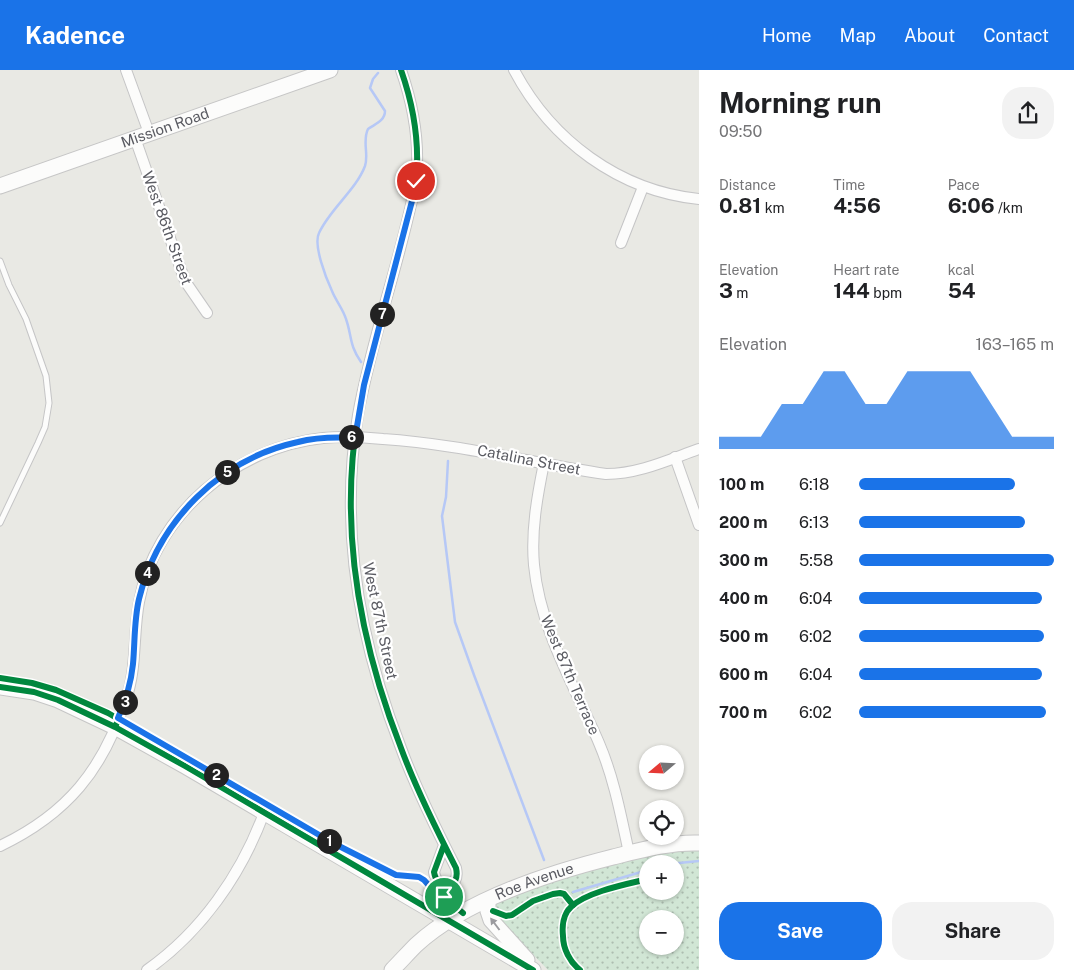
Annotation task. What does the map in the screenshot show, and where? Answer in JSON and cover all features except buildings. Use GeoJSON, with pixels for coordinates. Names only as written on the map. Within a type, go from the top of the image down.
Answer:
{"type":"FeatureCollection","features":[{"type":"Feature","properties":{"kind":"street","name":"West 86th Street"},"geometry":{"type":"LineString","coordinates":[[126,70],[142,136],[185,281],[207,314]]}},
{"type":"Feature","properties":{"kind":"street","name":"Mission Road"},"geometry":{"type":"LineString","coordinates":[[0,186],[330,70]]}},
{"type":"Feature","properties":{"kind":"street","name":"West 87th Street"},"geometry":{"type":"LineString","coordinates":[[401,70],[414,114],[418,158],[416,181],[364,385],[355,438],[351,526],[355,571],[368,640],[388,713],[415,784],[444,845]]}},
{"type":"Feature","properties":{"kind":"street"},"geometry":{"type":"LineString","coordinates":[[514,70],[537,108],[569,142],[592,160],[643,187],[699,199]]}},
{"type":"Feature","properties":{"kind":"street"},"geometry":{"type":"LineString","coordinates":[[622,243],[643,187]]}},
{"type":"Feature","properties":{"kind":"street","name":"Catalina Street"},"geometry":{"type":"LineString","coordinates":[[0,846],[42,823],[62,807],[101,759],[127,699],[139,600],[156,554],[182,513],[210,484],[230,470],[255,456],[298,442],[323,438],[410,440],[444,444],[588,472],[615,474],[642,470],[699,449]]}},
{"type":"Feature","properties":{"kind":"street"},"geometry":{"type":"LineString","coordinates":[[675,457],[699,525]]}},
{"type":"Feature","properties":{"kind":"street","name":"West 87th Terrace"},"geometry":{"type":"LineString","coordinates":[[544,463],[537,499],[533,549],[539,598],[545,621],[608,766],[629,853]]}},
{"type":"Feature","properties":{"kind":"street"},"geometry":{"type":"LineString","coordinates":[[0,688],[34,692],[80,709],[535,970]]}},
{"type":"Feature","properties":{"kind":"street"},"geometry":{"type":"LineString","coordinates":[[147,970],[179,944],[197,926],[218,900],[250,845],[264,813]]}},
{"type":"Feature","properties":{"kind":"street","name":"Roe Avenue"},"geometry":{"type":"LineString","coordinates":[[392,970],[416,945],[450,921],[488,900],[530,882],[629,853],[664,846],[699,843]]}},
{"type":"Feature","properties":{"kind":"street"},"geometry":{"type":"LineString","coordinates":[[488,900],[488,911],[491,920],[535,970]]}},
{"type":"Feature","properties":{"kind":"lane"},"geometry":{"type":"LineString","coordinates":[[0,261],[9,285],[26,319],[46,376],[50,403],[45,427],[0,523]]}},
{"type":"Feature","properties":{"kind":"green space"},"geometry":{"type":"Polygon","coordinates":[[[699,843],[699,970],[548,970],[498,918],[494,907],[530,882],[639,857],[639,900],[684,900],[684,855],[647,855],[699,843]]]}},
{"type":"Feature","properties":{"kind":"waterway"},"geometry":{"type":"LineString","coordinates":[[361,362],[353,345],[345,315],[334,295],[324,270],[319,253],[318,238],[324,224],[361,175],[366,161],[366,134],[368,129],[379,122],[385,114],[370,88],[373,79],[378,73]]}},
{"type":"Feature","properties":{"kind":"waterway"},"geometry":{"type":"LineString","coordinates":[[448,461],[446,497],[442,516],[455,622],[544,860]]}},
{"type":"Feature","properties":{"kind":"waterway"},"geometry":{"type":"LineString","coordinates":[[684,862],[699,861]]}},
{"type":"Feature","properties":{"kind":"waterway"},"geometry":{"type":"LineString","coordinates":[[573,892],[639,873]]}},
{"type":"Feature","properties":{"kind":"cycle path"},"geometry":{"type":"LineString","coordinates":[[401,70],[413,111],[415,125],[417,152],[416,181],[403,240],[371,356],[358,415],[353,457],[352,542],[364,626],[374,668],[407,763],[456,868],[457,875],[455,881],[448,886],[439,883],[434,872],[444,845]]}},
{"type":"Feature","properties":{"kind":"cycle path"},"geometry":{"type":"LineString","coordinates":[[116,725],[131,678],[139,599],[148,571],[161,544],[177,520],[197,498],[219,479],[243,463],[270,450],[306,440],[355,438]]}},
{"type":"Feature","properties":{"kind":"cycle path"},"geometry":{"type":"LineString","coordinates":[[0,678],[32,683],[56,690],[108,713],[333,843],[396,875],[419,877],[425,880],[433,890],[463,913]]}},
{"type":"Feature","properties":{"kind":"cycle path"},"geometry":{"type":"LineString","coordinates":[[0,687],[34,692],[58,700],[115,727],[533,970]]}},
{"type":"Feature","properties":{"kind":"cycle path"},"geometry":{"type":"LineString","coordinates":[[580,970],[570,959],[564,946],[563,925],[568,910],[586,897],[639,881]]}},
{"type":"Feature","properties":{"kind":"cycle path"},"geometry":{"type":"LineString","coordinates":[[493,911],[506,916],[512,915],[533,901],[560,893],[564,894],[573,905]]}},
{"type":"Feature","properties":{"kind":"route"},"geometry":{"type":"LineString","coordinates":[[416,181],[364,385],[355,438],[333,437],[298,442],[255,456],[210,484],[182,513],[156,554],[146,577],[139,600],[132,673],[127,699],[118,718],[333,843],[396,875],[419,877],[444,897]]}}]}
